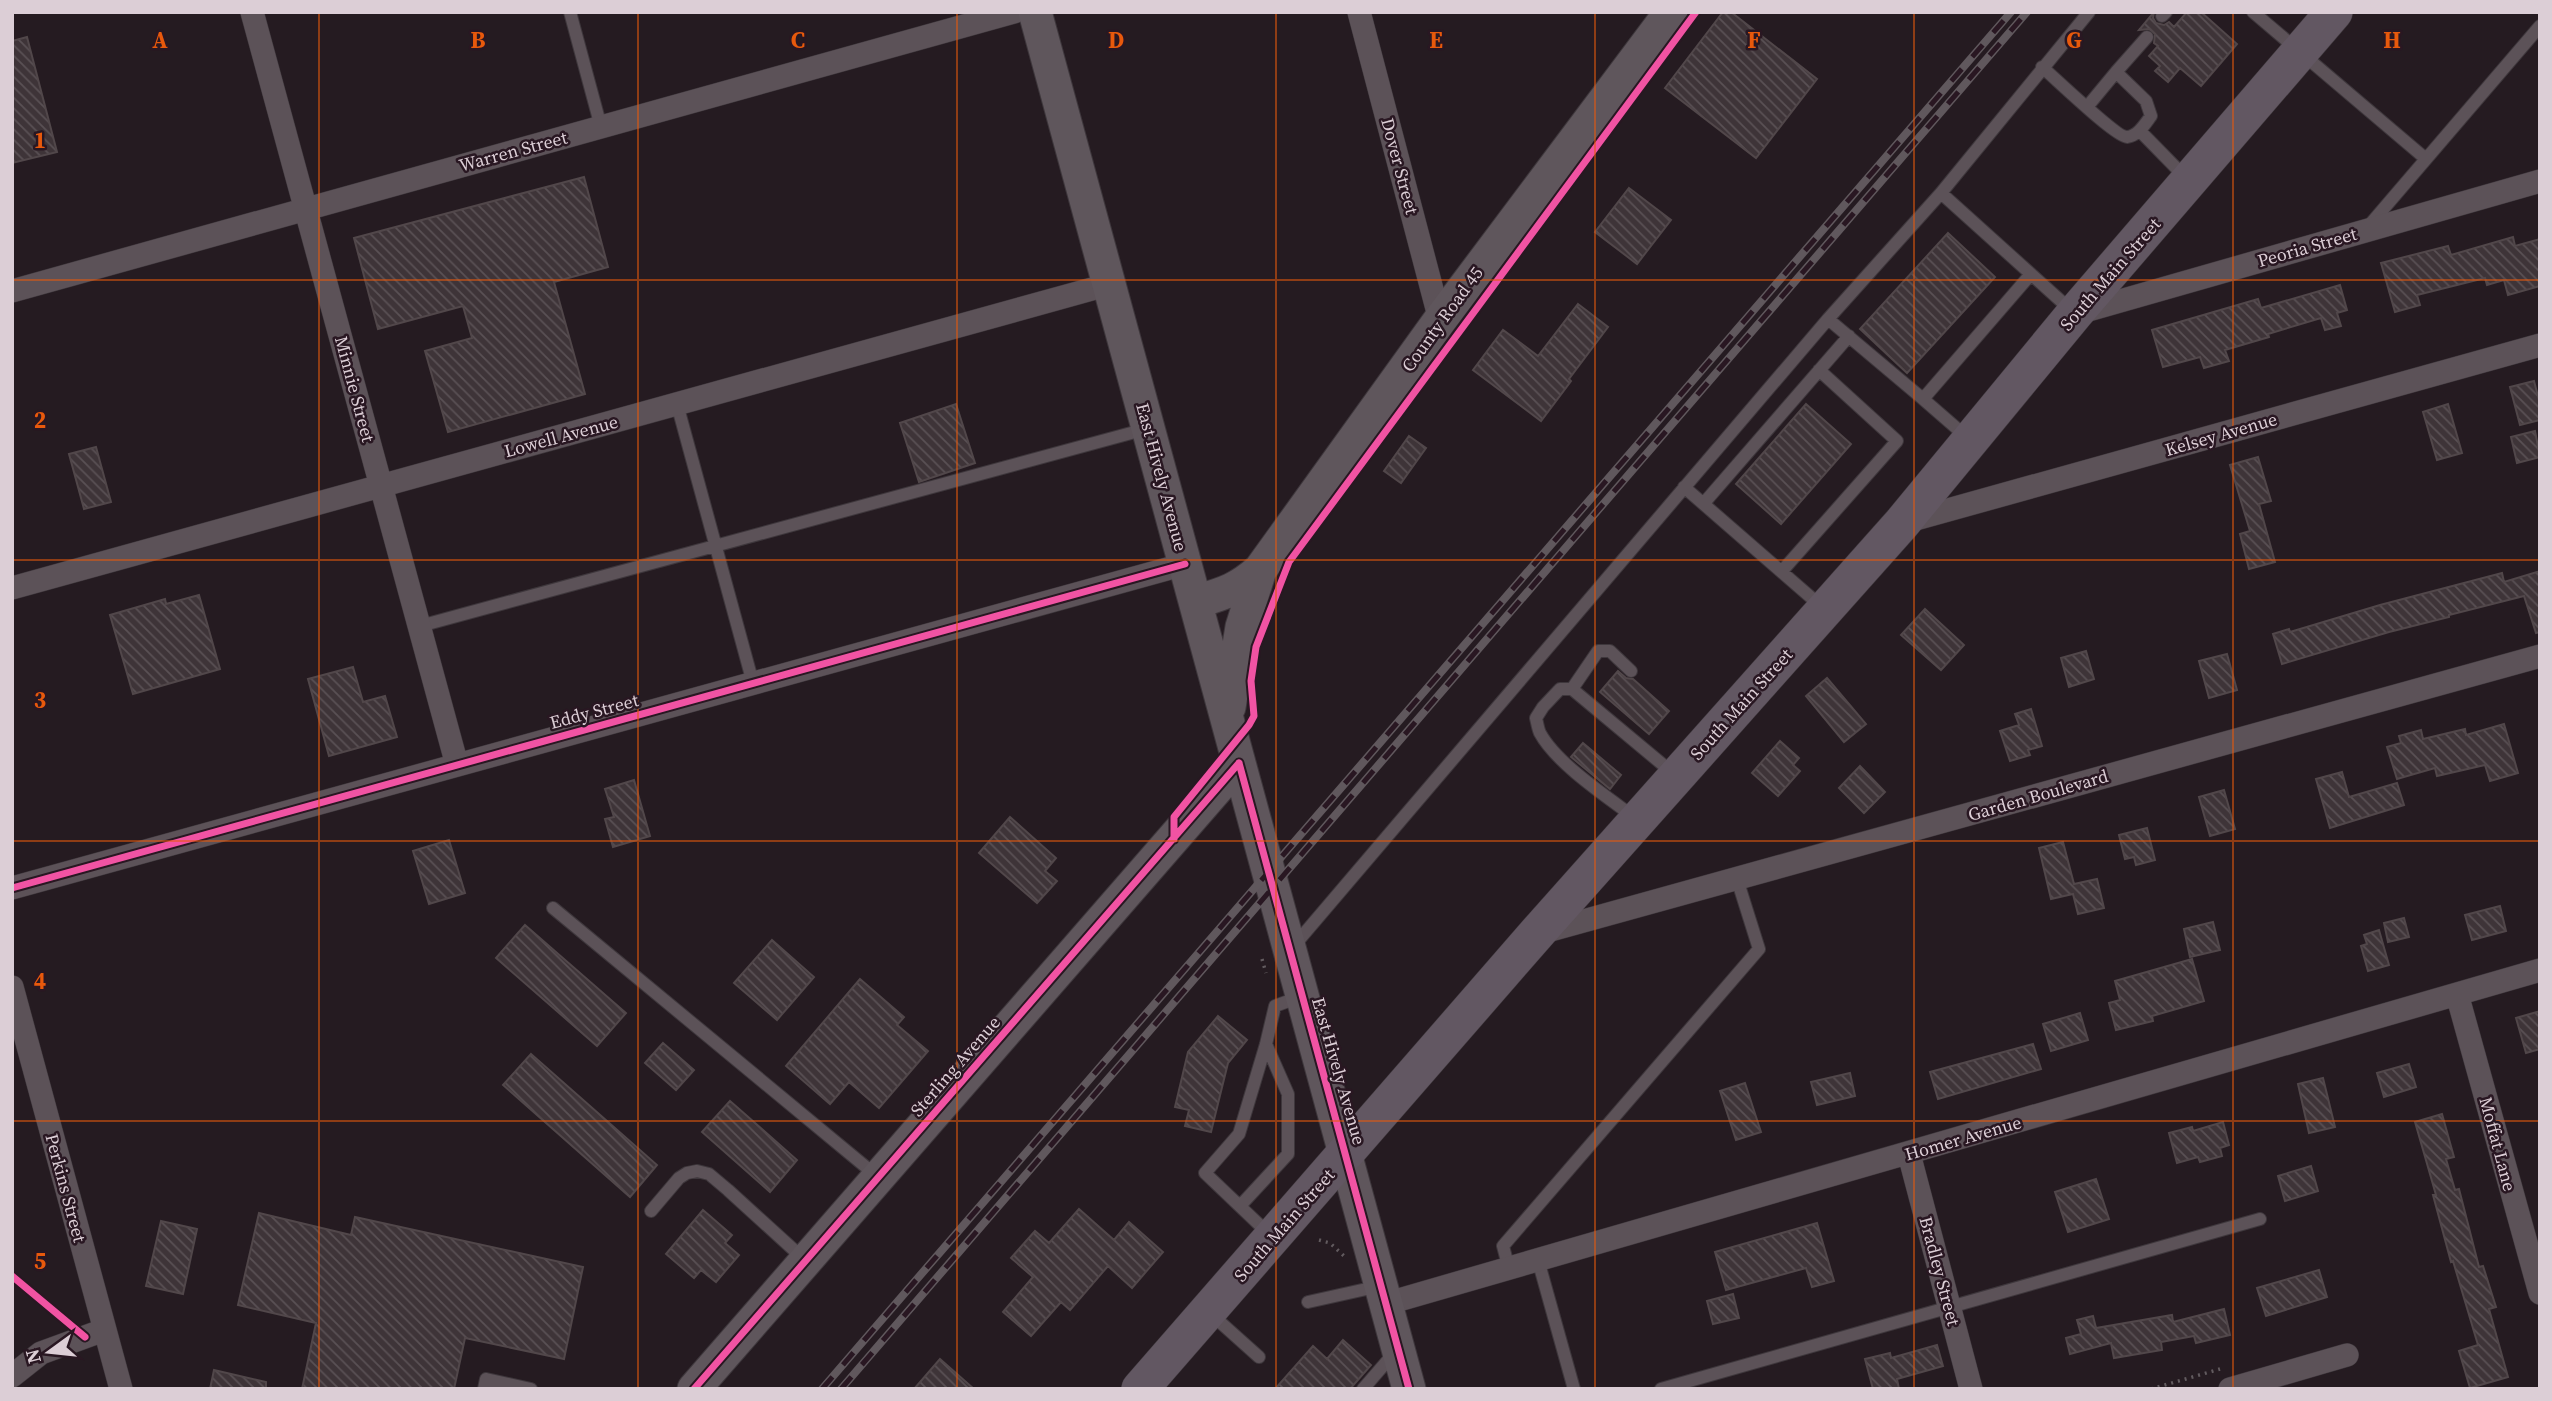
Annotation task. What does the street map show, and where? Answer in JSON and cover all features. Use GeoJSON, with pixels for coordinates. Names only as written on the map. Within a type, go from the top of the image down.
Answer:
{"type":"FeatureCollection","features":[{"type":"Feature","properties":{"kind":"main road","name":"South Main Street"},"geometry":{"type":"LineString","coordinates":[[1140,1389],[1537,933],[1902,523],[2075,313],[2334,12]]}},
{"type":"Feature","properties":{"kind":"street","name":"Minnie Street"},"geometry":{"type":"LineString","coordinates":[[252,12],[457,765]]}},
{"type":"Feature","properties":{"kind":"street","name":"Warren Street"},"geometry":{"type":"LineString","coordinates":[[12,291],[1014,12]]}},
{"type":"Feature","properties":{"kind":"street","name":"East Hively Avenue"},"geometry":{"type":"LineString","coordinates":[[1035,12],[1409,1389]]}},
{"type":"Feature","properties":{"kind":"street","name":"Dover Street"},"geometry":{"type":"LineString","coordinates":[[1359,12],[1440,320]]}},
{"type":"Feature","properties":{"kind":"street","name":"County Road 45"},"geometry":{"type":"LineString","coordinates":[[1196,601],[1242,586],[1260,570],[1440,320],[1671,12]]}},
{"type":"Feature","properties":{"kind":"street","name":"Peoria Street"},"geometry":{"type":"LineString","coordinates":[[2075,313],[2540,181]]}},
{"type":"Feature","properties":{"kind":"street","name":"Lowell Avenue"},"geometry":{"type":"LineString","coordinates":[[12,588],[1110,284]]}},
{"type":"Feature","properties":{"kind":"street","name":"Kelsey Avenue"},"geometry":{"type":"LineString","coordinates":[[1902,523],[2540,345]]}},
{"type":"Feature","properties":{"kind":"street","name":"Eddy Street"},"geometry":{"type":"LineString","coordinates":[[12,888],[1185,564]]}},
{"type":"Feature","properties":{"kind":"street"},"geometry":{"type":"LineString","coordinates":[[1227,722],[1242,627],[1260,570]]}},
{"type":"Feature","properties":{"kind":"street","name":"Garden Boulevard"},"geometry":{"type":"LineString","coordinates":[[1537,933],[2540,656]]}},
{"type":"Feature","properties":{"kind":"street","name":"Sterling Avenue"},"geometry":{"type":"LineString","coordinates":[[694,1389],[1238,763]]}},
{"type":"Feature","properties":{"kind":"street","name":"Homer Avenue"},"geometry":{"type":"LineString","coordinates":[[1383,1295],[1509,1269],[2540,970]]}},
{"type":"Feature","properties":{"kind":"street","name":"Perkins Street"},"geometry":{"type":"LineString","coordinates":[[12,987],[121,1389]]}},
{"type":"Feature","properties":{"kind":"street","name":"Moffat Lane"},"geometry":{"type":"LineString","coordinates":[[2457,994],[2540,1293]]}},
{"type":"Feature","properties":{"kind":"street","name":"Bradley Street"},"geometry":{"type":"LineString","coordinates":[[1909,1154],[1971,1389]]}},
{"type":"Feature","properties":{"kind":"street"},"geometry":{"type":"LineString","coordinates":[[12,1376],[41,1353],[104,1331]]}},
{"type":"Feature","properties":{"kind":"street"},"geometry":{"type":"LineString","coordinates":[[2230,1389],[2347,1355]]}},
{"type":"Feature","properties":{"kind":"lane"},"geometry":{"type":"LineString","coordinates":[[570,12],[601,127]]}},
{"type":"Feature","properties":{"kind":"lane"},"geometry":{"type":"LineString","coordinates":[[1290,951],[1828,319],[1941,193],[2089,12]]}},
{"type":"Feature","properties":{"kind":"lane"},"geometry":{"type":"LineString","coordinates":[[2253,12],[2426,159]]}},
{"type":"Feature","properties":{"kind":"lane"},"geometry":{"type":"LineString","coordinates":[[2365,231],[2540,26]]}},
{"type":"Feature","properties":{"kind":"lane"},"geometry":{"type":"LineString","coordinates":[[2087,107],[2147,37]]}},
{"type":"Feature","properties":{"kind":"lane"},"geometry":{"type":"LineString","coordinates":[[2042,67],[2120,135],[2129,137],[2140,131],[2151,116],[2151,110],[2146,101],[2116,72]]}},
{"type":"Feature","properties":{"kind":"lane"},"geometry":{"type":"LineString","coordinates":[[2140,131],[2189,181]]}},
{"type":"Feature","properties":{"kind":"lane"},"geometry":{"type":"LineString","coordinates":[[1941,193],[2075,313]]}},
{"type":"Feature","properties":{"kind":"lane"},"geometry":{"type":"LineString","coordinates":[[1923,399],[2031,274]]}},
{"type":"Feature","properties":{"kind":"lane"},"geometry":{"type":"LineString","coordinates":[[1828,319],[1970,440]]}},
{"type":"Feature","properties":{"kind":"lane"},"geometry":{"type":"LineString","coordinates":[[1704,503],[1849,336]]}},
{"type":"Feature","properties":{"kind":"lane"},"geometry":{"type":"LineString","coordinates":[[1782,571],[1897,441],[1819,370]]}},
{"type":"Feature","properties":{"kind":"lane"},"geometry":{"type":"LineString","coordinates":[[677,404],[753,683]]}},
{"type":"Feature","properties":{"kind":"lane"},"geometry":{"type":"LineString","coordinates":[[420,626],[1148,428]]}},
{"type":"Feature","properties":{"kind":"lane"},"geometry":{"type":"LineString","coordinates":[[1685,487],[1825,610]]}},
{"type":"Feature","properties":{"kind":"lane"},"geometry":{"type":"LineString","coordinates":[[1572,689],[1598,651],[1611,651],[1631,671]]}},
{"type":"Feature","properties":{"kind":"lane"},"geometry":{"type":"LineString","coordinates":[[1638,820],[1596,789],[1560,757],[1539,733],[1536,718],[1543,707],[1560,689],[1572,689],[1677,776]]}},
{"type":"Feature","properties":{"kind":"lane"},"geometry":{"type":"LineString","coordinates":[[1509,1269],[1503,1246],[1759,949],[1737,879]]}},
{"type":"Feature","properties":{"kind":"lane"},"geometry":{"type":"LineString","coordinates":[[552,908],[879,1177]]}},
{"type":"Feature","properties":{"kind":"lane"},"geometry":{"type":"LineString","coordinates":[[1273,1238],[1205,1173],[1239,1134],[1275,1006],[1302,996]]}},
{"type":"Feature","properties":{"kind":"lane"},"geometry":{"type":"LineString","coordinates":[[1240,1206],[1288,1154],[1288,1094],[1266,1044]]}},
{"type":"Feature","properties":{"kind":"lane"},"geometry":{"type":"LineString","coordinates":[[651,1211],[687,1172],[709,1174],[806,1261]]}},
{"type":"Feature","properties":{"kind":"lane"},"geometry":{"type":"LineString","coordinates":[[1661,1389],[2260,1219]]}},
{"type":"Feature","properties":{"kind":"lane"},"geometry":{"type":"LineString","coordinates":[[1538,1260],[1574,1389]]}},
{"type":"Feature","properties":{"kind":"lane"},"geometry":{"type":"LineString","coordinates":[[1308,1302],[1383,1295]]}},
{"type":"Feature","properties":{"kind":"lane"},"geometry":{"type":"LineString","coordinates":[[1208,1311],[1259,1357]]}},
{"type":"Feature","properties":{"kind":"lane"},"geometry":{"type":"LineString","coordinates":[[1363,1389],[1398,1349]]}},
{"type":"Feature","properties":{"kind":"lane"},"geometry":{"type":"LineString","coordinates":[[484,1389],[486,1378],[531,1389]]}},
{"type":"Feature","properties":{"kind":"building"},"geometry":{"type":"Polygon","coordinates":[[[1723,12],[1731,12],[1817,79],[1756,158],[1665,88],[1723,12]]]}},
{"type":"Feature","properties":{"kind":"building"},"geometry":{"type":"Polygon","coordinates":[[[2154,12],[2156,23],[2164,25],[2169,22],[2174,27],[2187,12],[2201,12],[2237,44],[2201,86],[2180,68],[2168,82],[2155,71],[2160,66],[2149,56],[2158,46],[2154,43],[2155,34],[2149,29],[2139,30],[2154,12]]]}},
{"type":"Feature","properties":{"kind":"building"},"geometry":{"type":"Polygon","coordinates":[[[27,37],[57,152],[12,163],[12,41],[27,37]]]}},
{"type":"Feature","properties":{"kind":"building"},"geometry":{"type":"Polygon","coordinates":[[[584,177],[608,267],[554,282],[585,394],[448,432],[425,351],[472,338],[463,306],[378,329],[354,238],[584,177]]]}},
{"type":"Feature","properties":{"kind":"building"},"geometry":{"type":"Polygon","coordinates":[[[1629,188],[1671,220],[1637,264],[1595,232],[1629,188]]]}},
{"type":"Feature","properties":{"kind":"building"},"geometry":{"type":"Polygon","coordinates":[[[1948,233],[1995,277],[1907,373],[1860,329],[1948,233]]]}},
{"type":"Feature","properties":{"kind":"building"},"geometry":{"type":"Polygon","coordinates":[[[2513,237],[2515,246],[2540,239],[2540,286],[2508,295],[2504,280],[2487,285],[2485,278],[2417,295],[2420,305],[2395,312],[2381,263],[2448,246],[2451,255],[2513,237]]]}},
{"type":"Feature","properties":{"kind":"building"},"geometry":{"type":"Polygon","coordinates":[[[2340,285],[2347,310],[2337,313],[2341,326],[2325,330],[2321,318],[2225,350],[2229,361],[2204,368],[2200,357],[2163,367],[2152,330],[2258,299],[2261,308],[2340,285]]]}},
{"type":"Feature","properties":{"kind":"building"},"geometry":{"type":"Polygon","coordinates":[[[1578,304],[1608,327],[1541,421],[1473,370],[1503,330],[1538,356],[1578,304]]]}},
{"type":"Feature","properties":{"kind":"building"},"geometry":{"type":"Polygon","coordinates":[[[2534,381],[2540,404],[2540,420],[2520,425],[2510,387],[2534,381]]]}},
{"type":"Feature","properties":{"kind":"building"},"geometry":{"type":"Polygon","coordinates":[[[956,404],[975,463],[919,482],[900,423],[956,404]]]}},
{"type":"Feature","properties":{"kind":"building"},"geometry":{"type":"Polygon","coordinates":[[[1806,404],[1851,444],[1781,524],[1736,484],[1806,404]]]}},
{"type":"Feature","properties":{"kind":"building"},"geometry":{"type":"Polygon","coordinates":[[[2448,404],[2462,453],[2437,460],[2423,412],[2448,404]]]}},
{"type":"Feature","properties":{"kind":"building"},"geometry":{"type":"Polygon","coordinates":[[[2535,431],[2540,457],[2517,463],[2511,437],[2535,431]]]}},
{"type":"Feature","properties":{"kind":"building"},"geometry":{"type":"Polygon","coordinates":[[[1409,436],[1426,448],[1401,483],[1384,471],[1409,436]]]}},
{"type":"Feature","properties":{"kind":"building"},"geometry":{"type":"Polygon","coordinates":[[[96,447],[111,502],[84,509],[69,454],[96,447]]]}},
{"type":"Feature","properties":{"kind":"building"},"geometry":{"type":"Polygon","coordinates":[[[2258,457],[2271,501],[2259,504],[2275,562],[2249,569],[2240,534],[2250,531],[2230,465],[2258,457]]]}},
{"type":"Feature","properties":{"kind":"building"},"geometry":{"type":"Polygon","coordinates":[[[2540,571],[2540,632],[2536,633],[2524,596],[2282,664],[2273,634],[2289,629],[2290,632],[2502,573],[2504,582],[2540,571]]]}},
{"type":"Feature","properties":{"kind":"building"},"geometry":{"type":"Polygon","coordinates":[[[199,595],[220,669],[133,694],[110,615],[165,599],[166,604],[199,595]]]}},
{"type":"Feature","properties":{"kind":"building"},"geometry":{"type":"Polygon","coordinates":[[[1925,609],[1964,645],[1941,670],[1901,635],[1925,609]]]}},
{"type":"Feature","properties":{"kind":"building"},"geometry":{"type":"Polygon","coordinates":[[[2086,651],[2094,679],[2069,687],[2061,658],[2086,651]]]}},
{"type":"Feature","properties":{"kind":"building"},"geometry":{"type":"Polygon","coordinates":[[[2227,654],[2237,690],[2209,698],[2199,661],[2227,654]]]}},
{"type":"Feature","properties":{"kind":"building"},"geometry":{"type":"Polygon","coordinates":[[[353,667],[363,702],[385,696],[397,737],[329,756],[308,679],[353,667]]]}},
{"type":"Feature","properties":{"kind":"building"},"geometry":{"type":"Polygon","coordinates":[[[1618,671],[1626,678],[1633,679],[1669,711],[1649,734],[1600,692],[1618,671]]]}},
{"type":"Feature","properties":{"kind":"building"},"geometry":{"type":"Polygon","coordinates":[[[1827,678],[1866,724],[1844,742],[1806,696],[1827,678]]]}},
{"type":"Feature","properties":{"kind":"building"},"geometry":{"type":"Polygon","coordinates":[[[2031,709],[2042,746],[2028,750],[2030,755],[2010,761],[2000,731],[2019,725],[2015,714],[2031,709]]]}},
{"type":"Feature","properties":{"kind":"building"},"geometry":{"type":"Polygon","coordinates":[[[2504,724],[2518,773],[2490,781],[2485,765],[2437,776],[2435,768],[2397,779],[2387,747],[2401,743],[2399,736],[2421,730],[2423,739],[2465,729],[2466,735],[2504,724]]]}},
{"type":"Feature","properties":{"kind":"building"},"geometry":{"type":"Polygon","coordinates":[[[1780,741],[1799,758],[1793,765],[1800,771],[1778,796],[1752,773],[1780,741]]]}},
{"type":"Feature","properties":{"kind":"building"},"geometry":{"type":"Polygon","coordinates":[[[1583,743],[1621,775],[1610,789],[1571,757],[1583,743]]]}},
{"type":"Feature","properties":{"kind":"building"},"geometry":{"type":"Polygon","coordinates":[[[1860,766],[1885,792],[1864,813],[1839,788],[1860,766]]]}},
{"type":"Feature","properties":{"kind":"building"},"geometry":{"type":"Polygon","coordinates":[[[2342,772],[2349,797],[2397,783],[2404,805],[2330,828],[2316,779],[2342,772]]]}},
{"type":"Feature","properties":{"kind":"building"},"geometry":{"type":"Polygon","coordinates":[[[634,780],[650,836],[613,847],[605,819],[614,817],[605,789],[634,780]]]}},
{"type":"Feature","properties":{"kind":"building"},"geometry":{"type":"Polygon","coordinates":[[[2224,790],[2235,829],[2210,836],[2199,797],[2224,790]]]}},
{"type":"Feature","properties":{"kind":"building"},"geometry":{"type":"Polygon","coordinates":[[[1010,817],[1056,858],[1045,871],[1057,881],[1037,903],[979,853],[1010,817]]]}},
{"type":"Feature","properties":{"kind":"building"},"geometry":{"type":"Polygon","coordinates":[[[2147,828],[2155,860],[2136,865],[2134,857],[2125,859],[2119,835],[2147,828]]]}},
{"type":"Feature","properties":{"kind":"building"},"geometry":{"type":"Polygon","coordinates":[[[449,840],[465,893],[429,904],[413,851],[449,840]]]}},
{"type":"Feature","properties":{"kind":"building"},"geometry":{"type":"Polygon","coordinates":[[[2063,842],[2074,884],[2097,879],[2104,908],[2078,914],[2073,894],[2051,899],[2039,848],[2063,842]]]}},
{"type":"Feature","properties":{"kind":"building"},"geometry":{"type":"Polygon","coordinates":[[[2500,906],[2506,931],[2472,940],[2465,915],[2500,906]]]}},
{"type":"Feature","properties":{"kind":"building"},"geometry":{"type":"Polygon","coordinates":[[[2404,918],[2409,937],[2388,942],[2384,923],[2404,918]]]}},
{"type":"Feature","properties":{"kind":"building"},"geometry":{"type":"Polygon","coordinates":[[[2213,922],[2220,950],[2190,957],[2184,929],[2213,922]]]}},
{"type":"Feature","properties":{"kind":"building"},"geometry":{"type":"Polygon","coordinates":[[[525,925],[626,1013],[597,1046],[496,958],[525,925]]]}},
{"type":"Feature","properties":{"kind":"building"},"geometry":{"type":"Polygon","coordinates":[[[2379,930],[2389,965],[2368,971],[2361,946],[2367,944],[2364,935],[2379,930]]]}},
{"type":"Feature","properties":{"kind":"building"},"geometry":{"type":"Polygon","coordinates":[[[772,940],[814,977],[777,1020],[734,983],[772,940]]]}},
{"type":"Feature","properties":{"kind":"building"},"geometry":{"type":"Polygon","coordinates":[[[2192,959],[2204,1001],[2152,1016],[2153,1021],[2116,1030],[2109,1003],[2120,1000],[2115,981],[2192,959]]]}},
{"type":"Feature","properties":{"kind":"building"},"geometry":{"type":"Polygon","coordinates":[[[860,979],[904,1017],[897,1025],[928,1051],[879,1108],[849,1082],[830,1104],[786,1066],[860,979]]]}},
{"type":"Feature","properties":{"kind":"building"},"geometry":{"type":"Polygon","coordinates":[[[2540,1011],[2540,1049],[2526,1053],[2516,1018],[2540,1011]]]}},
{"type":"Feature","properties":{"kind":"building"},"geometry":{"type":"Polygon","coordinates":[[[2080,1013],[2088,1040],[2051,1051],[2043,1024],[2080,1013]]]}},
{"type":"Feature","properties":{"kind":"building"},"geometry":{"type":"Polygon","coordinates":[[[1218,1016],[1247,1040],[1228,1063],[1211,1132],[1185,1126],[1189,1110],[1175,1107],[1188,1052],[1218,1016]]]}},
{"type":"Feature","properties":{"kind":"building"},"geometry":{"type":"Polygon","coordinates":[[[663,1043],[694,1070],[676,1090],[645,1063],[663,1043]]]}},
{"type":"Feature","properties":{"kind":"building"},"geometry":{"type":"Polygon","coordinates":[[[2033,1044],[2041,1069],[1938,1099],[1930,1072],[2033,1044]]]}},
{"type":"Feature","properties":{"kind":"building"},"geometry":{"type":"Polygon","coordinates":[[[531,1054],[657,1165],[630,1197],[503,1085],[531,1054]]]}},
{"type":"Feature","properties":{"kind":"building"},"geometry":{"type":"Polygon","coordinates":[[[2409,1064],[2416,1087],[2384,1097],[2377,1073],[2409,1064]]]}},
{"type":"Feature","properties":{"kind":"building"},"geometry":{"type":"Polygon","coordinates":[[[1850,1073],[1855,1096],[1817,1105],[1811,1082],[1850,1073]]]}},
{"type":"Feature","properties":{"kind":"building"},"geometry":{"type":"Polygon","coordinates":[[[2323,1078],[2335,1127],[2309,1133],[2298,1084],[2323,1078]]]}},
{"type":"Feature","properties":{"kind":"building"},"geometry":{"type":"Polygon","coordinates":[[[1745,1083],[1761,1132],[1736,1140],[1720,1091],[1745,1083]]]}},
{"type":"Feature","properties":{"kind":"building"},"geometry":{"type":"Polygon","coordinates":[[[730,1101],[797,1160],[770,1192],[702,1132],[730,1101]]]}},
{"type":"Feature","properties":{"kind":"building"},"geometry":{"type":"Polygon","coordinates":[[[2442,1114],[2454,1157],[2446,1159],[2455,1190],[2459,1189],[2479,1267],[2483,1266],[2496,1307],[2489,1309],[2508,1377],[2470,1388],[2459,1351],[2478,1345],[2453,1261],[2451,1262],[2433,1195],[2436,1195],[2415,1122],[2442,1114]]]}},
{"type":"Feature","properties":{"kind":"building"},"geometry":{"type":"Polygon","coordinates":[[[2223,1122],[2229,1145],[2220,1148],[2222,1156],[2200,1162],[2198,1157],[2177,1163],[2169,1133],[2192,1127],[2193,1131],[2223,1122]]]}},
{"type":"Feature","properties":{"kind":"building"},"geometry":{"type":"Polygon","coordinates":[[[2311,1166],[2318,1191],[2285,1201],[2278,1176],[2311,1166]]]}},
{"type":"Feature","properties":{"kind":"building"},"geometry":{"type":"Polygon","coordinates":[[[2096,1179],[2109,1219],[2068,1232],[2055,1192],[2096,1179]]]}},
{"type":"Feature","properties":{"kind":"building"},"geometry":{"type":"Polygon","coordinates":[[[1079,1209],[1114,1240],[1129,1222],[1163,1252],[1132,1288],[1108,1266],[1070,1310],[1061,1302],[1031,1336],[1003,1312],[1033,1277],[1011,1258],[1035,1231],[1049,1243],[1079,1209]]]}},
{"type":"Feature","properties":{"kind":"building"},"geometry":{"type":"Polygon","coordinates":[[[703,1210],[732,1235],[725,1243],[739,1255],[716,1282],[701,1270],[694,1278],[666,1254],[703,1210]]]}},
{"type":"Feature","properties":{"kind":"building"},"geometry":{"type":"Polygon","coordinates":[[[259,1213],[351,1235],[355,1217],[583,1267],[564,1359],[465,1338],[454,1389],[302,1389],[316,1323],[238,1305],[259,1213]]]}},
{"type":"Feature","properties":{"kind":"building"},"geometry":{"type":"Polygon","coordinates":[[[161,1221],[197,1229],[183,1294],[146,1286],[161,1221]]]}},
{"type":"Feature","properties":{"kind":"building"},"geometry":{"type":"Polygon","coordinates":[[[1817,1223],[1834,1281],[1812,1287],[1806,1268],[1726,1290],[1715,1252],[1817,1223]]]}},
{"type":"Feature","properties":{"kind":"building"},"geometry":{"type":"Polygon","coordinates":[[[2319,1270],[2327,1297],[2266,1316],[2257,1288],[2319,1270]]]}},
{"type":"Feature","properties":{"kind":"building"},"geometry":{"type":"Polygon","coordinates":[[[1733,1294],[1739,1318],[1713,1324],[1707,1301],[1733,1294]]]}},
{"type":"Feature","properties":{"kind":"building"},"geometry":{"type":"Polygon","coordinates":[[[2224,1309],[2230,1335],[2196,1343],[2194,1336],[2161,1342],[2162,1350],[2114,1358],[2111,1343],[2070,1354],[2066,1338],[2081,1334],[2077,1320],[2093,1316],[2096,1328],[2172,1315],[2173,1322],[2224,1309]]]}},
{"type":"Feature","properties":{"kind":"building"},"geometry":{"type":"Polygon","coordinates":[[[1343,1340],[1371,1365],[1350,1389],[1275,1389],[1313,1346],[1327,1359],[1343,1340]]]}},
{"type":"Feature","properties":{"kind":"building"},"geometry":{"type":"Polygon","coordinates":[[[1937,1345],[1943,1366],[1897,1379],[1899,1389],[1873,1389],[1865,1359],[1890,1353],[1891,1358],[1937,1345]]]}},
{"type":"Feature","properties":{"kind":"building"},"geometry":{"type":"Polygon","coordinates":[[[940,1359],[974,1389],[914,1389],[940,1359]]]}},
{"type":"Feature","properties":{"kind":"building"},"geometry":{"type":"Polygon","coordinates":[[[214,1370],[266,1382],[266,1389],[210,1389],[214,1370]]]}},
{"type":"Feature","properties":{"kind":"railway"},"geometry":{"type":"LineString","coordinates":[[822,1389],[2011,12]]}},
{"type":"Feature","properties":{"kind":"railway"},"geometry":{"type":"LineString","coordinates":[[841,1389],[2027,12]]}},
{"type":"Feature","properties":{"kind":"cycle path"},"geometry":{"type":"LineString","coordinates":[[1174,839],[1174,817],[1254,716],[1251,681],[1256,647],[1289,562],[1696,12]]}},
{"type":"Feature","properties":{"kind":"cycle path"},"geometry":{"type":"LineString","coordinates":[[12,888],[1185,564]]}},
{"type":"Feature","properties":{"kind":"cycle path"},"geometry":{"type":"LineString","coordinates":[[1239,763],[1409,1389]]}},
{"type":"Feature","properties":{"kind":"cycle path"},"geometry":{"type":"LineString","coordinates":[[694,1389],[1239,763]]}},
{"type":"Feature","properties":{"kind":"cycle path"},"geometry":{"type":"LineString","coordinates":[[12,1276],[85,1337]]}}]}
